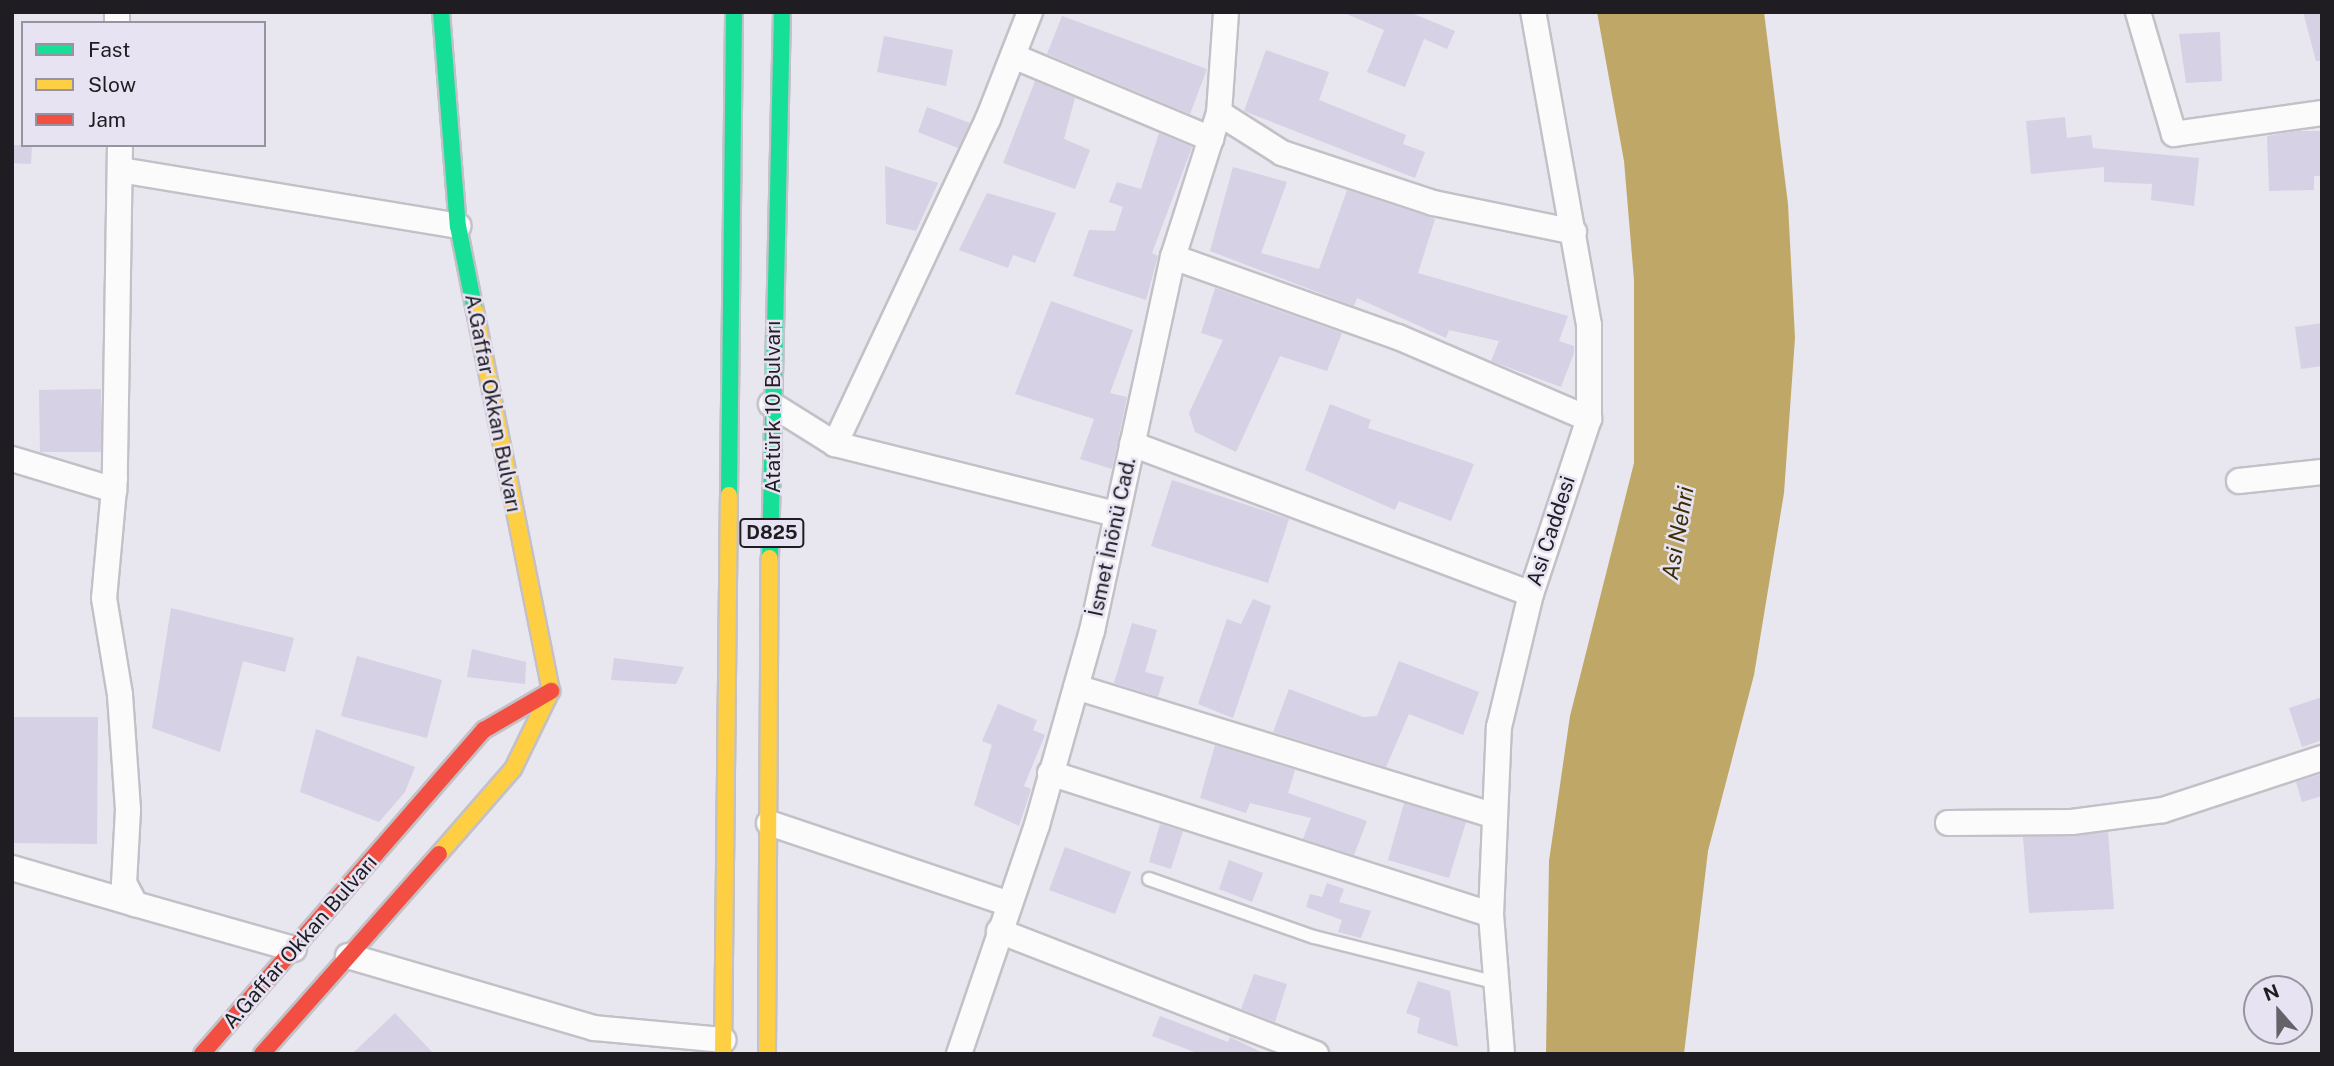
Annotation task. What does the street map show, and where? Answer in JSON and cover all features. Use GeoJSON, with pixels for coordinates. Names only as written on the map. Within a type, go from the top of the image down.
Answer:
{"type":"FeatureCollection","features":[{"type":"Feature","properties":{"kind":"main road"},"geometry":{"type":"LineString","coordinates":[[431,12],[449,113]]}},
{"type":"Feature","properties":{"kind":"main road"},"geometry":{"type":"LineString","coordinates":[[441,12],[449,113]]}},
{"type":"Feature","properties":{"kind":"main road","name":"Atatürk 10 Bulvarı"},"geometry":{"type":"LineString","coordinates":[[723,1047],[734,12]]}},
{"type":"Feature","properties":{"kind":"main road","name":"Atatürk 10 Bulvarı"},"geometry":{"type":"LineString","coordinates":[[767,1054],[771,404],[782,12]]}},
{"type":"Feature","properties":{"kind":"main road","name":"A.Gaffar Okkan Bulvarı"},"geometry":{"type":"LineString","coordinates":[[202,1054],[484,730],[551,691],[458,226],[449,113]]}},
{"type":"Feature","properties":{"kind":"main road"},"geometry":{"type":"LineString","coordinates":[[262,1054],[513,769],[551,691]]}},
{"type":"Feature","properties":{"kind":"street"},"geometry":{"type":"LineString","coordinates":[[835,444],[1013,56],[1030,12]]}},
{"type":"Feature","properties":{"kind":"street","name":"İsmet İnönü Cad."},"geometry":{"type":"LineString","coordinates":[[959,1054],[1076,687],[1173,257],[1219,113],[1226,12]]}},
{"type":"Feature","properties":{"kind":"street","name":"Asi Caddesi"},"geometry":{"type":"LineString","coordinates":[[1502,1054],[1493,982],[1491,915],[1493,815],[1499,727],[1531,594],[1589,419],[1589,325],[1532,12]]}},
{"type":"Feature","properties":{"kind":"street"},"geometry":{"type":"LineString","coordinates":[[2137,12],[2174,134],[2322,113]]}},
{"type":"Feature","properties":{"kind":"street"},"geometry":{"type":"LineString","coordinates":[[1013,56],[1210,139]]}},
{"type":"Feature","properties":{"kind":"street"},"geometry":{"type":"LineString","coordinates":[[1219,113],[1282,153],[1433,203],[1574,232]]}},
{"type":"Feature","properties":{"kind":"street"},"geometry":{"type":"LineString","coordinates":[[135,904],[124,883],[128,810],[120,695],[104,598],[114,490],[121,158],[458,226]]}},
{"type":"Feature","properties":{"kind":"street"},"geometry":{"type":"LineString","coordinates":[[1173,257],[1398,337],[1589,419]]}},
{"type":"Feature","properties":{"kind":"street"},"geometry":{"type":"LineString","coordinates":[[771,404],[835,444],[1116,514]]}},
{"type":"Feature","properties":{"kind":"street"},"geometry":{"type":"LineString","coordinates":[[1132,444],[1531,594]]}},
{"type":"Feature","properties":{"kind":"street"},"geometry":{"type":"LineString","coordinates":[[12,460],[114,490]]}},
{"type":"Feature","properties":{"kind":"street"},"geometry":{"type":"LineString","coordinates":[[2239,481],[2322,472]]}},
{"type":"Feature","properties":{"kind":"street"},"geometry":{"type":"LineString","coordinates":[[1076,687],[1493,815]]}},
{"type":"Feature","properties":{"kind":"street"},"geometry":{"type":"LineString","coordinates":[[1948,822],[2072,822],[2163,810],[2322,758]]}},
{"type":"Feature","properties":{"kind":"street"},"geometry":{"type":"LineString","coordinates":[[1050,773],[1491,915]]}},
{"type":"Feature","properties":{"kind":"street"},"geometry":{"type":"LineString","coordinates":[[769,823],[1009,904]]}},
{"type":"Feature","properties":{"kind":"street"},"geometry":{"type":"LineString","coordinates":[[12,868],[293,949]]}},
{"type":"Feature","properties":{"kind":"street"},"geometry":{"type":"LineString","coordinates":[[999,931],[1317,1054]]}},
{"type":"Feature","properties":{"kind":"street"},"geometry":{"type":"LineString","coordinates":[[348,956],[594,1028],[723,1047]]}},
{"type":"Feature","properties":{"kind":"lane"},"geometry":{"type":"LineString","coordinates":[[1149,879],[1314,937],[1493,982]]}},
{"type":"Feature","properties":{"kind":"water","name":"Asi Nehri"},"geometry":{"type":"Polygon","coordinates":[[[1597,12],[1764,12],[1788,204],[1795,338],[1784,493],[1754,675],[1708,851],[1684,1054],[1546,1054],[1549,861],[1570,716],[1634,463],[1634,280],[1624,161],[1597,12]]]}},
{"type":"Feature","properties":{"kind":"building"},"geometry":{"type":"Polygon","coordinates":[[[1342,12],[1409,12],[1455,31],[1447,49],[1424,39],[1405,87],[1367,72],[1384,30],[1342,12]]]}},
{"type":"Feature","properties":{"kind":"building"},"geometry":{"type":"Polygon","coordinates":[[[2303,12],[2322,12],[2322,61],[2316,61],[2303,12]]]}},
{"type":"Feature","properties":{"kind":"building"},"geometry":{"type":"Polygon","coordinates":[[[1062,16],[1207,69],[1190,114],[1047,54],[1062,16]]]}},
{"type":"Feature","properties":{"kind":"building"},"geometry":{"type":"Polygon","coordinates":[[[2220,32],[2222,81],[2186,83],[2179,34],[2220,32]]]}},
{"type":"Feature","properties":{"kind":"building"},"geometry":{"type":"Polygon","coordinates":[[[884,36],[953,50],[946,86],[877,72],[884,36]]]}},
{"type":"Feature","properties":{"kind":"building"},"geometry":{"type":"Polygon","coordinates":[[[1266,50],[1329,72],[1319,100],[1406,135],[1403,144],[1425,152],[1415,178],[1244,111],[1266,50]]]}},
{"type":"Feature","properties":{"kind":"building"},"geometry":{"type":"Polygon","coordinates":[[[1035,81],[1075,98],[1064,139],[1090,150],[1075,189],[1003,163],[1035,81]]]}},
{"type":"Feature","properties":{"kind":"building"},"geometry":{"type":"Polygon","coordinates":[[[927,107],[970,123],[958,148],[918,132],[927,107]]]}},
{"type":"Feature","properties":{"kind":"building"},"geometry":{"type":"Polygon","coordinates":[[[2065,117],[2067,138],[2091,135],[2093,148],[2199,158],[2194,206],[2151,200],[2152,184],[2104,182],[2104,167],[2031,174],[2026,121],[2065,117]]]}},
{"type":"Feature","properties":{"kind":"building"},"geometry":{"type":"Polygon","coordinates":[[[2298,131],[2322,131],[2322,176],[2314,176],[2314,190],[2269,191],[2267,136],[2298,131]]]}},
{"type":"Feature","properties":{"kind":"building"},"geometry":{"type":"Polygon","coordinates":[[[1159,133],[1192,147],[1152,253],[1158,256],[1146,300],[1073,276],[1089,230],[1115,231],[1123,207],[1109,202],[1117,182],[1141,189],[1159,133]]]}},
{"type":"Feature","properties":{"kind":"building"},"geometry":{"type":"Polygon","coordinates":[[[12,145],[32,147],[31,164],[12,163],[12,145]]]}},
{"type":"Feature","properties":{"kind":"building"},"geometry":{"type":"Polygon","coordinates":[[[885,166],[938,183],[916,231],[886,224],[885,166]]]}},
{"type":"Feature","properties":{"kind":"building"},"geometry":{"type":"Polygon","coordinates":[[[1233,167],[1287,182],[1261,253],[1319,269],[1347,190],[1435,219],[1418,273],[1568,316],[1559,341],[1574,346],[1574,353],[1561,387],[1491,361],[1499,341],[1449,330],[1446,338],[1357,298],[1354,306],[1210,251],[1233,167]]]}},
{"type":"Feature","properties":{"kind":"building"},"geometry":{"type":"Polygon","coordinates":[[[987,193],[1056,213],[1035,263],[1013,255],[1008,268],[959,250],[987,193]]]}},
{"type":"Feature","properties":{"kind":"building"},"geometry":{"type":"Polygon","coordinates":[[[1215,288],[1342,333],[1327,371],[1280,356],[1236,452],[1195,432],[1189,413],[1223,340],[1201,333],[1215,288]]]}},
{"type":"Feature","properties":{"kind":"building"},"geometry":{"type":"Polygon","coordinates":[[[1051,301],[1133,330],[1110,393],[1127,397],[1112,469],[1080,459],[1094,419],[1015,394],[1051,301]]]}},
{"type":"Feature","properties":{"kind":"building"},"geometry":{"type":"Polygon","coordinates":[[[2322,323],[2322,366],[2301,369],[2295,327],[2322,323]]]}},
{"type":"Feature","properties":{"kind":"building"},"geometry":{"type":"Polygon","coordinates":[[[101,389],[101,452],[40,452],[39,390],[101,389]]]}},
{"type":"Feature","properties":{"kind":"building"},"geometry":{"type":"Polygon","coordinates":[[[1330,404],[1371,420],[1368,428],[1474,464],[1451,521],[1399,501],[1395,510],[1305,470],[1330,404]]]}},
{"type":"Feature","properties":{"kind":"building"},"geometry":{"type":"Polygon","coordinates":[[[1172,480],[1289,519],[1268,583],[1151,546],[1172,480]]]}},
{"type":"Feature","properties":{"kind":"building"},"geometry":{"type":"Polygon","coordinates":[[[1253,599],[1271,606],[1233,718],[1198,704],[1227,619],[1241,624],[1253,599]]]}},
{"type":"Feature","properties":{"kind":"building"},"geometry":{"type":"Polygon","coordinates":[[[171,608],[294,638],[285,672],[243,661],[220,752],[152,728],[171,608]]]}},
{"type":"Feature","properties":{"kind":"building"},"geometry":{"type":"Polygon","coordinates":[[[1132,623],[1157,630],[1145,672],[1164,677],[1158,697],[1114,683],[1132,623]]]}},
{"type":"Feature","properties":{"kind":"building"},"geometry":{"type":"Polygon","coordinates":[[[472,649],[526,662],[525,684],[467,677],[472,649]]]}},
{"type":"Feature","properties":{"kind":"building"},"geometry":{"type":"Polygon","coordinates":[[[357,656],[442,680],[427,738],[341,716],[357,656]]]}},
{"type":"Feature","properties":{"kind":"building"},"geometry":{"type":"Polygon","coordinates":[[[614,658],[684,667],[676,684],[611,680],[614,658]]]}},
{"type":"Feature","properties":{"kind":"building"},"geometry":{"type":"Polygon","coordinates":[[[1399,661],[1479,692],[1463,735],[1409,714],[1386,767],[1273,732],[1289,689],[1363,717],[1377,716],[1399,661]]]}},
{"type":"Feature","properties":{"kind":"building"},"geometry":{"type":"Polygon","coordinates":[[[2322,697],[2322,740],[2302,747],[2289,708],[2322,697]]]}},
{"type":"Feature","properties":{"kind":"building"},"geometry":{"type":"Polygon","coordinates":[[[998,704],[1037,720],[1033,730],[1045,735],[1024,786],[1031,789],[1019,826],[974,805],[992,745],[982,741],[998,704]]]}},
{"type":"Feature","properties":{"kind":"building"},"geometry":{"type":"Polygon","coordinates":[[[12,717],[98,717],[97,844],[12,843],[12,717]]]}},
{"type":"Feature","properties":{"kind":"building"},"geometry":{"type":"Polygon","coordinates":[[[316,729],[415,767],[405,792],[379,822],[300,792],[316,729]]]}},
{"type":"Feature","properties":{"kind":"building"},"geometry":{"type":"Polygon","coordinates":[[[1215,745],[1295,770],[1288,793],[1367,821],[1354,855],[1303,839],[1311,818],[1250,803],[1246,813],[1200,798],[1215,745]]]}},
{"type":"Feature","properties":{"kind":"building"},"geometry":{"type":"Polygon","coordinates":[[[2322,774],[2322,796],[2302,802],[2296,782],[2322,774]]]}},
{"type":"Feature","properties":{"kind":"building"},"geometry":{"type":"Polygon","coordinates":[[[1404,803],[1466,822],[1449,878],[1388,860],[1404,803]]]}},
{"type":"Feature","properties":{"kind":"building"},"geometry":{"type":"Polygon","coordinates":[[[1160,824],[1183,831],[1171,869],[1149,862],[1160,824]]]}},
{"type":"Feature","properties":{"kind":"building"},"geometry":{"type":"Polygon","coordinates":[[[2108,832],[2114,909],[2029,913],[2023,837],[2108,832]]]}},
{"type":"Feature","properties":{"kind":"building"},"geometry":{"type":"Polygon","coordinates":[[[1065,847],[1131,872],[1115,914],[1049,890],[1065,847]]]}},
{"type":"Feature","properties":{"kind":"building"},"geometry":{"type":"Polygon","coordinates":[[[1229,860],[1263,873],[1252,902],[1219,889],[1229,860]]]}},
{"type":"Feature","properties":{"kind":"building"},"geometry":{"type":"Polygon","coordinates":[[[1327,883],[1344,889],[1339,902],[1371,911],[1361,938],[1338,932],[1342,920],[1306,907],[1310,894],[1322,897],[1327,883]]]}},
{"type":"Feature","properties":{"kind":"building"},"geometry":{"type":"Polygon","coordinates":[[[1254,974],[1287,984],[1275,1022],[1241,1009],[1254,974]]]}},
{"type":"Feature","properties":{"kind":"building"},"geometry":{"type":"Polygon","coordinates":[[[1418,981],[1450,991],[1458,1047],[1417,1033],[1420,1018],[1406,1013],[1418,981]]]}},
{"type":"Feature","properties":{"kind":"building"},"geometry":{"type":"Polygon","coordinates":[[[395,1013],[434,1054],[352,1054],[395,1013]]]}},
{"type":"Feature","properties":{"kind":"building"},"geometry":{"type":"Polygon","coordinates":[[[1160,1016],[1228,1042],[1230,1037],[1265,1054],[1200,1054],[1152,1036],[1160,1016]]]}},
{"type":"Feature","properties":{"kind":"traffic: fast"},"geometry":{"type":"LineString","coordinates":[[441,12],[458,226],[475,311]]}},
{"type":"Feature","properties":{"kind":"traffic: fast"},"geometry":{"type":"LineString","coordinates":[[729,495],[734,12]]}},
{"type":"Feature","properties":{"kind":"traffic: fast"},"geometry":{"type":"LineString","coordinates":[[770,558],[782,12]]}},
{"type":"Feature","properties":{"kind":"traffic: slow"},"geometry":{"type":"LineString","coordinates":[[439,854],[513,769],[551,691],[475,311]]}},
{"type":"Feature","properties":{"kind":"traffic: slow"},"geometry":{"type":"LineString","coordinates":[[723,1054],[729,495]]}},
{"type":"Feature","properties":{"kind":"traffic: slow"},"geometry":{"type":"LineString","coordinates":[[767,1054],[770,558]]}},
{"type":"Feature","properties":{"kind":"traffic: jam"},"geometry":{"type":"LineString","coordinates":[[202,1054],[484,730],[551,691]]}},
{"type":"Feature","properties":{"kind":"traffic: jam"},"geometry":{"type":"LineString","coordinates":[[262,1054],[439,854]]}}]}
